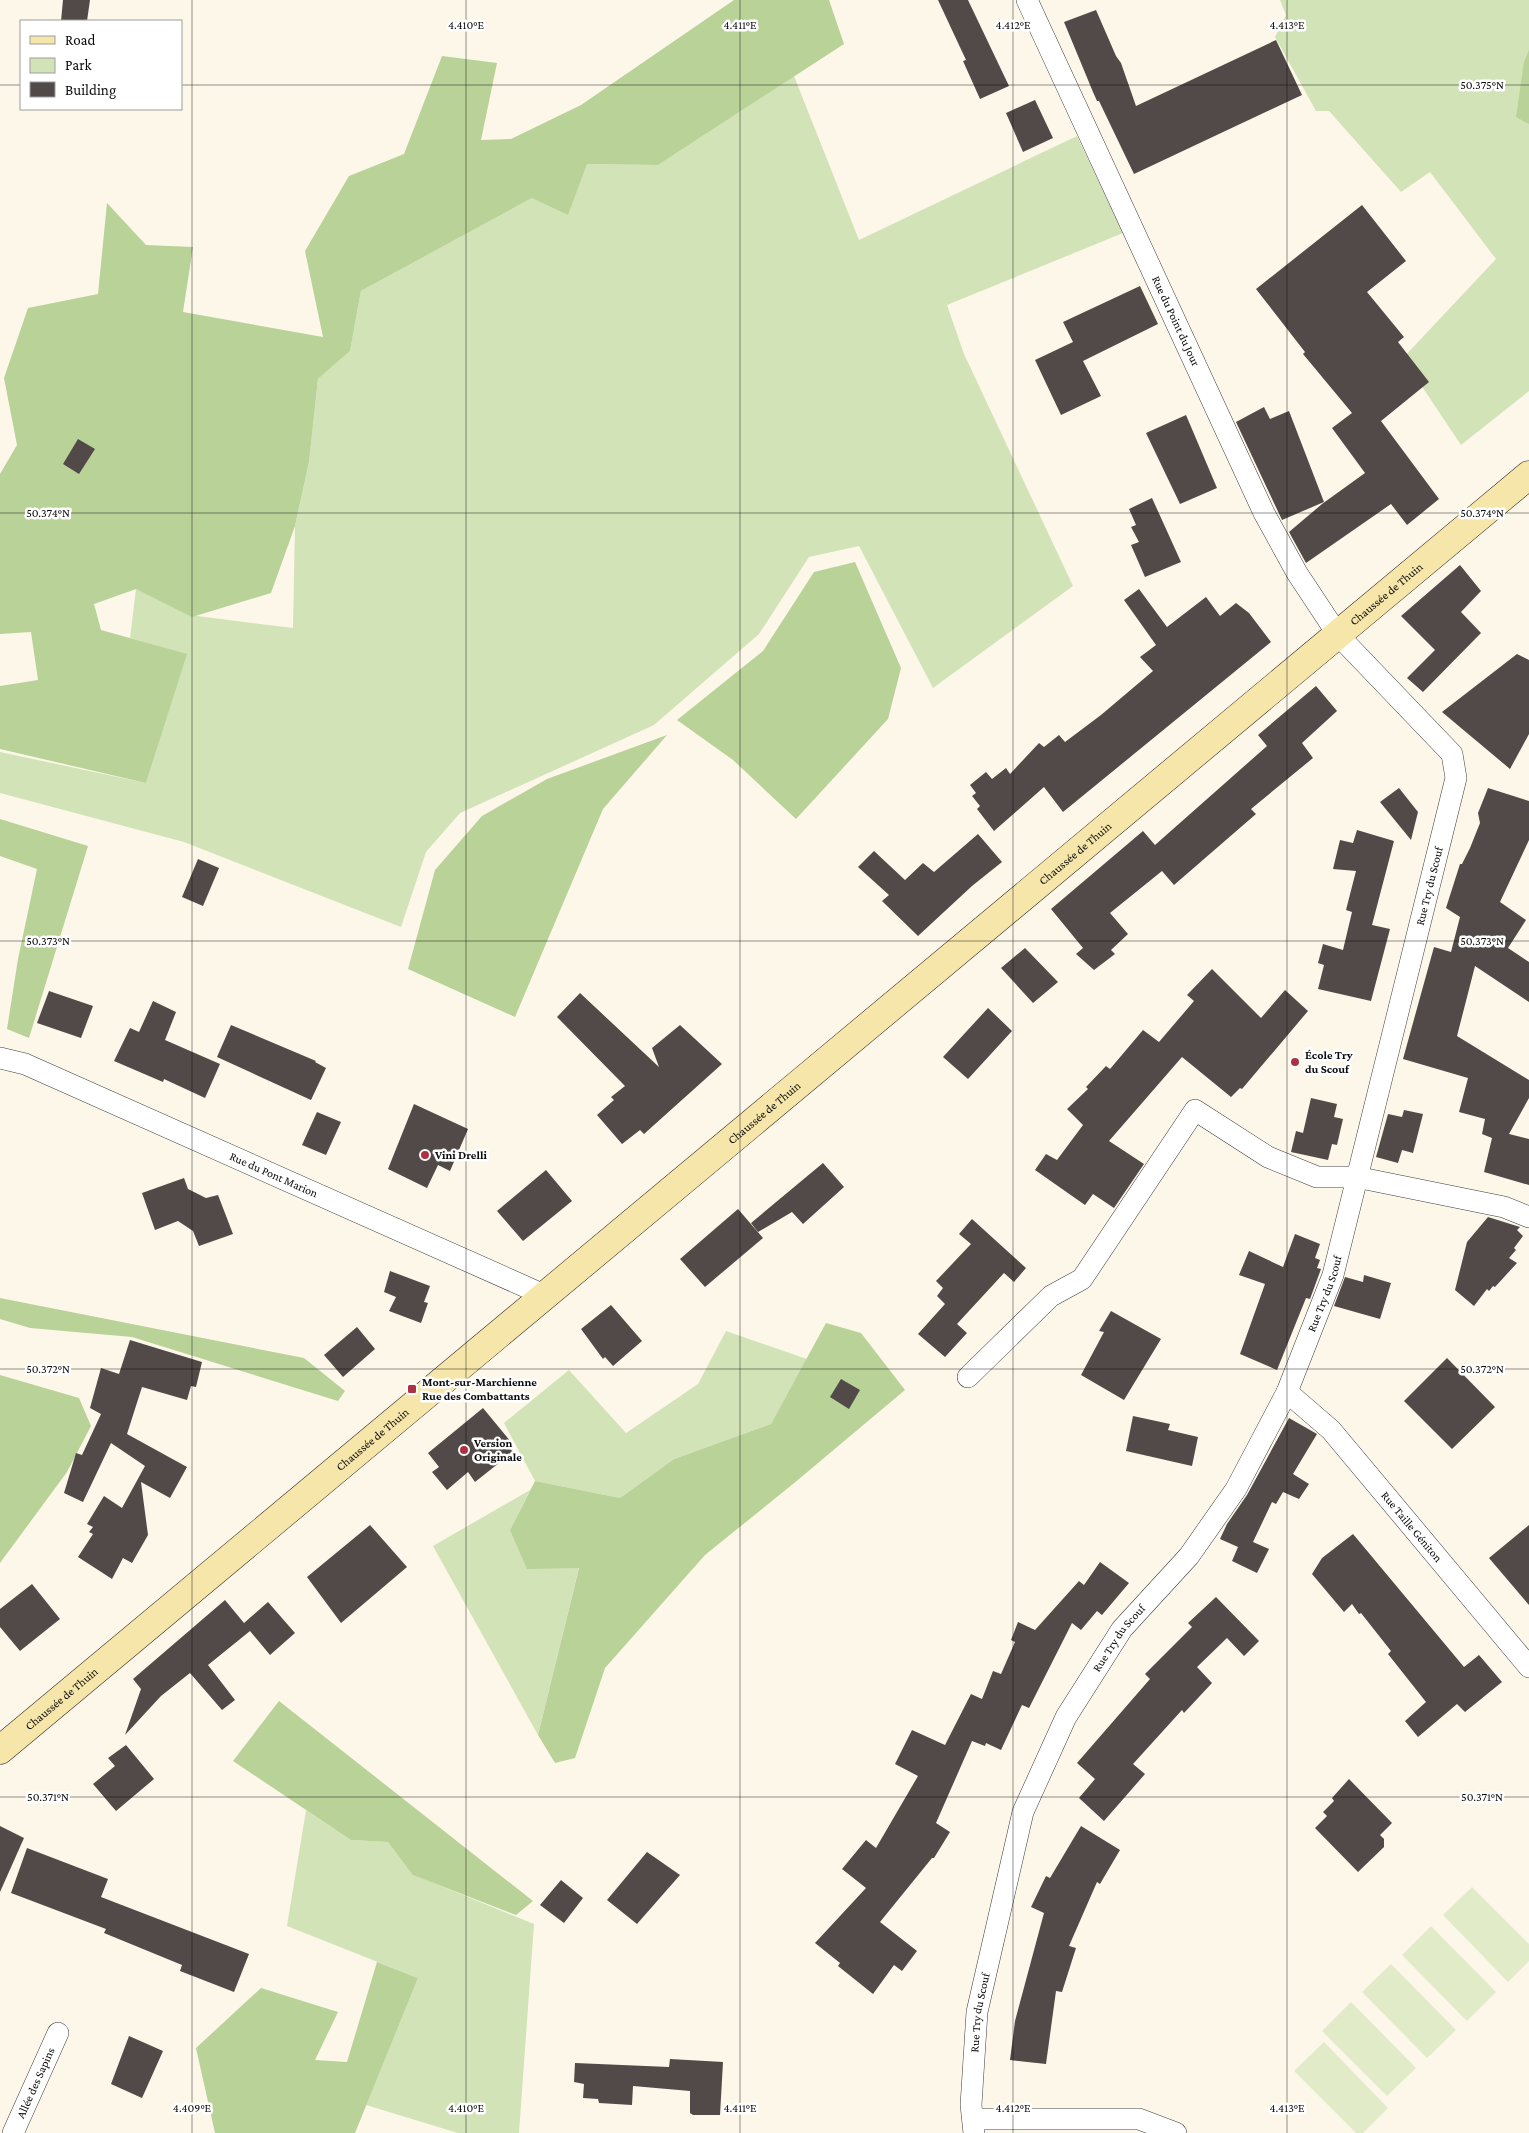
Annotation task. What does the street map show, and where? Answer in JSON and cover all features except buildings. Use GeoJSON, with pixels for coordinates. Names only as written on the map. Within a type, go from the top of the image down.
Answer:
{"type":"FeatureCollection","features":[{"type":"Feature","properties":{"kind":"main road","name":"Chaussée de Thuin"},"geometry":{"type":"LineString","coordinates":[[0,1750],[1529,474]]}},
{"type":"Feature","properties":{"kind":"street","name":"Rue du Point du Jour"},"geometry":{"type":"LineString","coordinates":[[1027,0],[1264,513],[1297,573],[1338,635]]}},
{"type":"Feature","properties":{"kind":"street","name":"Rue Try du Scouf"},"geometry":{"type":"LineString","coordinates":[[973,2126],[971,2105],[977,2012],[1023,1812],[1066,1717],[1122,1629],[1189,1556],[1236,1489],[1288,1392],[1333,1275],[1456,778],[1452,754],[1338,635]]}},
{"type":"Feature","properties":{"kind":"street","name":"Rue du Pont Marion"},"geometry":{"type":"LineString","coordinates":[[0,1058],[25,1064],[544,1295]]}},
{"type":"Feature","properties":{"kind":"street"},"geometry":{"type":"LineString","coordinates":[[968,1376],[1051,1296],[1082,1279],[1195,1110],[1268,1157],[1317,1177],[1356,1177],[1504,1207],[1529,1217]]}},
{"type":"Feature","properties":{"kind":"street","name":"Rue Taille Géniton"},"geometry":{"type":"LineString","coordinates":[[1288,1392],[1331,1430],[1529,1667]]}},
{"type":"Feature","properties":{"kind":"street","name":"Allée des Sapins"},"geometry":{"type":"LineString","coordinates":[[13,2133],[58,2033]]}},
{"type":"Feature","properties":{"kind":"street"},"geometry":{"type":"LineString","coordinates":[[973,2126],[1139,2119],[1176,2133]]}},
{"type":"Feature","properties":{"kind":"green space"},"geometry":{"type":"Polygon","coordinates":[[[734,0],[829,0],[844,44],[658,165],[587,164],[568,215],[532,198],[361,291],[350,351],[318,379],[309,462],[295,526],[271,593],[192,617],[136,589],[94,604],[101,630],[187,654],[146,783],[0,749],[0,686],[38,680],[31,632],[0,634],[0,474],[17,445],[4,378],[28,308],[98,294],[107,203],[146,245],[193,247],[183,312],[323,337],[305,251],[349,176],[404,154],[442,56],[497,63],[481,140],[511,139],[581,105],[734,0]]]}},
{"type":"Feature","properties":{"kind":"green space"},"geometry":{"type":"Polygon","coordinates":[[[1280,0],[1529,0],[1529,391],[1461,445],[1403,358],[1496,259],[1430,172],[1401,192],[1329,111],[1316,111],[1275,37],[1286,15],[1280,0]]]}},
{"type":"Feature","properties":{"kind":"green space"},"geometry":{"type":"Polygon","coordinates":[[[1529,50],[1529,124],[1516,117],[1524,62],[1529,50]]]}},
{"type":"Feature","properties":{"kind":"green space"},"geometry":{"type":"Polygon","coordinates":[[[794,76],[859,240],[1077,136],[1123,233],[947,305],[964,354],[1073,586],[933,688],[859,546],[809,557],[759,634],[654,725],[460,813],[426,852],[401,927],[184,842],[0,793],[0,752],[146,783],[186,655],[130,638],[136,589],[197,616],[293,628],[295,526],[309,462],[318,379],[350,351],[361,291],[532,198],[586,164],[658,165],[794,76]]]}},
{"type":"Feature","properties":{"kind":"green space"},"geometry":{"type":"Polygon","coordinates":[[[855,562],[901,668],[888,719],[796,819],[733,760],[677,720],[763,651],[814,572],[855,562]]]}},
{"type":"Feature","properties":{"kind":"green space"},"geometry":{"type":"Polygon","coordinates":[[[667,735],[603,809],[515,1017],[408,969],[435,870],[482,816],[547,779],[667,735]]]}},
{"type":"Feature","properties":{"kind":"green space"},"geometry":{"type":"Polygon","coordinates":[[[0,819],[88,846],[29,1038],[7,1029],[18,959],[37,869],[0,856],[0,819]]]}},
{"type":"Feature","properties":{"kind":"green space"},"geometry":{"type":"Polygon","coordinates":[[[0,1298],[304,1358],[345,1391],[338,1401],[132,1337],[30,1328],[0,1319],[0,1298]]]}},
{"type":"Feature","properties":{"kind":"green space"},"geometry":{"type":"Polygon","coordinates":[[[826,1323],[861,1333],[905,1390],[705,1555],[605,1668],[575,1758],[555,1763],[538,1735],[579,1568],[527,1569],[510,1530],[535,1481],[620,1498],[674,1459],[771,1424],[826,1323]]]}},
{"type":"Feature","properties":{"kind":"green space"},"geometry":{"type":"Polygon","coordinates":[[[726,1331],[807,1359],[771,1424],[674,1459],[620,1498],[535,1481],[504,1423],[569,1370],[626,1433],[698,1384],[726,1331]]]}},
{"type":"Feature","properties":{"kind":"green space"},"geometry":{"type":"Polygon","coordinates":[[[0,1375],[79,1398],[91,1426],[67,1472],[0,1563],[0,1375]]]}},
{"type":"Feature","properties":{"kind":"green space"},"geometry":{"type":"Polygon","coordinates":[[[530,1490],[510,1530],[579,1567],[538,1735],[433,1546],[530,1490]]]}},
{"type":"Feature","properties":{"kind":"green space"},"geometry":{"type":"Polygon","coordinates":[[[279,1701],[533,1901],[516,1915],[413,1875],[388,1842],[351,1840],[233,1761],[279,1701]]]}},
{"type":"Feature","properties":{"kind":"green space"},"geometry":{"type":"Polygon","coordinates":[[[306,1810],[351,1840],[388,1842],[414,1875],[534,1924],[519,2133],[458,2133],[366,2105],[418,1978],[287,1926],[306,1810]]]}},
{"type":"Feature","properties":{"kind":"green space"},"geometry":{"type":"Polygon","coordinates":[[[1472,1887],[1529,1944],[1529,1961],[1508,1982],[1443,1915],[1472,1887]]]}},
{"type":"Feature","properties":{"kind":"green space"},"geometry":{"type":"Polygon","coordinates":[[[1431,1926],[1496,1992],[1467,2021],[1402,1955],[1431,1926]]]}},
{"type":"Feature","properties":{"kind":"green space"},"geometry":{"type":"Polygon","coordinates":[[[377,1962],[418,1978],[355,2133],[215,2133],[196,2048],[261,1988],[338,2012],[315,2060],[347,2062],[377,1962]]]}},
{"type":"Feature","properties":{"kind":"green space"},"geometry":{"type":"Polygon","coordinates":[[[1391,1964],[1456,2030],[1427,2058],[1362,1992],[1391,1964]]]}},
{"type":"Feature","properties":{"kind":"green space"},"geometry":{"type":"Polygon","coordinates":[[[1351,2002],[1416,2068],[1387,2096],[1322,2031],[1351,2002]]]}},
{"type":"Feature","properties":{"kind":"green space"},"geometry":{"type":"Polygon","coordinates":[[[1324,2042],[1388,2108],[1363,2133],[1356,2133],[1294,2071],[1324,2042]]]}},
{"type":"Feature","properties":{"kind":"place","name":"École Try du Scouf"},"geometry":{"type":"Point","coordinates":[1295,1062]}},
{"type":"Feature","properties":{"kind":"place","name":"Vini Drelli"},"geometry":{"type":"Point","coordinates":[425,1155]}},
{"type":"Feature","properties":{"kind":"place","name":"Mont-sur-Marchienne Rue des Combattants"},"geometry":{"type":"Point","coordinates":[412,1389]}},
{"type":"Feature","properties":{"kind":"place","name":"Version Originale"},"geometry":{"type":"Point","coordinates":[464,1450]}}]}
